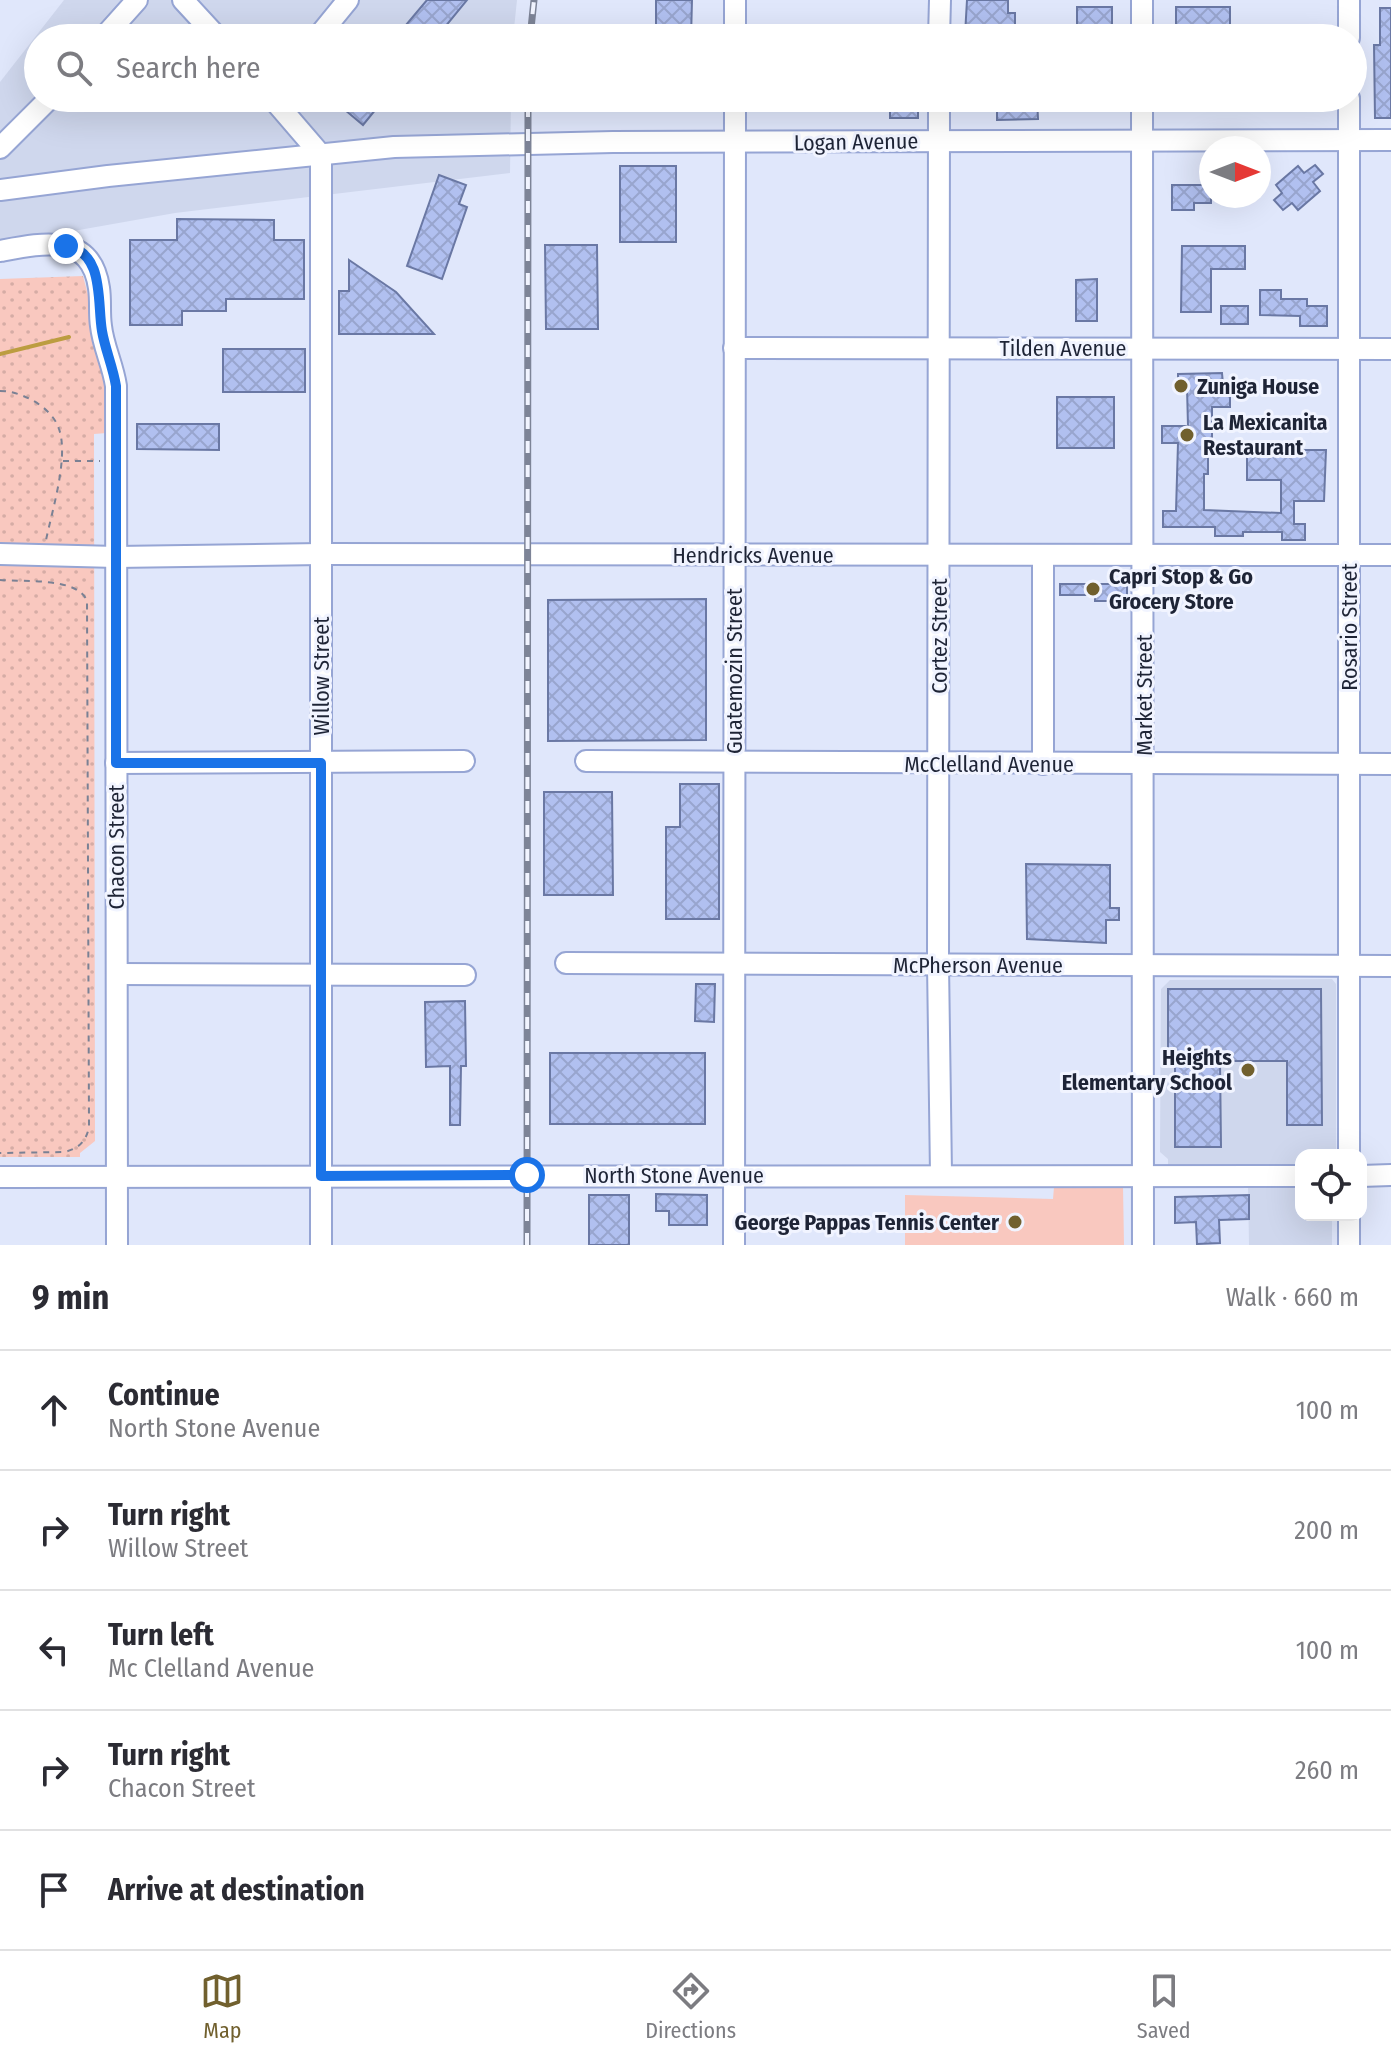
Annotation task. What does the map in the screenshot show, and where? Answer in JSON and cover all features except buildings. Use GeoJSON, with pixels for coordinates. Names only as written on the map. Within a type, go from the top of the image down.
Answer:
{"type":"FeatureCollection","features":[{"type":"Feature","properties":{"kind":"street"},"geometry":{"type":"LineString","coordinates":[[116,24],[137,0]]}},
{"type":"Feature","properties":{"kind":"street"},"geometry":{"type":"LineString","coordinates":[[183,0],[205,24]]}},
{"type":"Feature","properties":{"kind":"street"},"geometry":{"type":"LineString","coordinates":[[328,24],[348,0]]}},
{"type":"Feature","properties":{"kind":"street"},"geometry":{"type":"LineString","coordinates":[[735,0],[735,24]]}},
{"type":"Feature","properties":{"kind":"street"},"geometry":{"type":"LineString","coordinates":[[939,24],[940,0]]}},
{"type":"Feature","properties":{"kind":"street"},"geometry":{"type":"LineString","coordinates":[[1142,0],[1142,24]]}},
{"type":"Feature","properties":{"kind":"street"},"geometry":{"type":"LineString","coordinates":[[1349,0],[1349,24]]}},
{"type":"Feature","properties":{"kind":"street"},"geometry":{"type":"LineString","coordinates":[[0,148],[36,112]]}},
{"type":"Feature","properties":{"kind":"street"},"geometry":{"type":"LineString","coordinates":[[284,112],[321,155]]}},
{"type":"Feature","properties":{"kind":"street","name":"Guatemozin Street"},"geometry":{"type":"LineString","coordinates":[[734,1245],[735,112]]}},
{"type":"Feature","properties":{"kind":"street","name":"Cortez Street"},"geometry":{"type":"LineString","coordinates":[[939,112],[938,964],[941,1174]]}},
{"type":"Feature","properties":{"kind":"street","name":"Market Street"},"geometry":{"type":"LineString","coordinates":[[1142,112],[1143,1245]]}},
{"type":"Feature","properties":{"kind":"street","name":"Rosario Street"},"geometry":{"type":"LineString","coordinates":[[1349,112],[1349,1149]]}},
{"type":"Feature","properties":{"kind":"street","name":"Logan Avenue"},"geometry":{"type":"LineString","coordinates":[[0,190],[394,147],[528,143],[1391,140]]}},
{"type":"Feature","properties":{"kind":"street","name":"Willow Street"},"geometry":{"type":"LineString","coordinates":[[321,155],[321,1245]]}},
{"type":"Feature","properties":{"kind":"street","name":"Chacon Street"},"geometry":{"type":"LineString","coordinates":[[0,251],[45,245],[72,247],[84,253],[97,278],[101,329],[113,365],[116,386],[117,1245]]}},
{"type":"Feature","properties":{"kind":"street","name":"Tilden Avenue"},"geometry":{"type":"LineString","coordinates":[[734,348],[1391,349]]}},
{"type":"Feature","properties":{"kind":"street","name":"Hendricks Avenue"},"geometry":{"type":"LineString","coordinates":[[0,554],[116,557],[321,554],[1391,555]]}},
{"type":"Feature","properties":{"kind":"street"},"geometry":{"type":"LineString","coordinates":[[1043,555],[1043,764]]}},
{"type":"Feature","properties":{"kind":"street"},"geometry":{"type":"LineString","coordinates":[[116,763],[464,761]]}},
{"type":"Feature","properties":{"kind":"street","name":"McClelland Avenue"},"geometry":{"type":"LineString","coordinates":[[586,761],[734,764],[1391,764]]}},
{"type":"Feature","properties":{"kind":"street","name":"McPherson Avenue"},"geometry":{"type":"LineString","coordinates":[[566,963],[1391,966]]}},
{"type":"Feature","properties":{"kind":"street"},"geometry":{"type":"LineString","coordinates":[[117,974],[465,975]]}},
{"type":"Feature","properties":{"kind":"street"},"geometry":{"type":"LineString","coordinates":[[1367,1176],[1391,1175]]}},
{"type":"Feature","properties":{"kind":"street","name":"North Stone Avenue"},"geometry":{"type":"LineString","coordinates":[[0,1177],[1295,1176]]}},
{"type":"Feature","properties":{"kind":"street"},"geometry":{"type":"LineString","coordinates":[[1349,1221],[1349,1245]]}},
{"type":"Feature","properties":{"kind":"path"},"geometry":{"type":"LineString","coordinates":[[0,391],[34,401],[54,419],[59,429],[61,461],[45,546]]}},
{"type":"Feature","properties":{"kind":"path"},"geometry":{"type":"LineString","coordinates":[[61,461],[106,461]]}},
{"type":"Feature","properties":{"kind":"path"},"geometry":{"type":"LineString","coordinates":[[0,580],[73,586],[84,593],[87,601],[89,1017],[89,1127],[85,1141],[64,1152],[0,1153]]}},
{"type":"Feature","properties":{"kind":"shaded area"},"geometry":{"type":"Polygon","coordinates":[[[64,0],[517,0],[514,24],[45,24],[64,0]]]}},
{"type":"Feature","properties":{"kind":"shaded area"},"geometry":{"type":"Polygon","coordinates":[[[24,51],[24,112],[511,112],[510,173],[175,213],[0,244],[0,82],[24,51]]]}},
{"type":"Feature","properties":{"kind":"shaded area"},"geometry":{"type":"Polygon","coordinates":[[[83,276],[106,363],[107,433],[94,434],[95,1141],[80,1153],[80,1157],[0,1157],[0,279],[83,276]]]}},
{"type":"Feature","properties":{"kind":"shaded area","name":"Heights Elementary School"},"geometry":{"type":"Polygon","coordinates":[[[1332,979],[1336,984],[1336,1149],[1295,1149],[1295,1221],[1332,1221],[1332,1245],[1249,1245],[1248,1187],[1168,1187],[1168,1159],[1160,1152],[1161,989],[1170,980],[1332,979]]]}},
{"type":"Feature","properties":{"kind":"shaded area","name":"George Pappas Tennis Center"},"geometry":{"type":"Polygon","coordinates":[[[1123,1186],[1124,1245],[905,1245],[905,1195],[1053,1199],[1054,1187],[1123,1186]]]}},
{"type":"Feature","properties":{"kind":"waterway"},"geometry":{"type":"LineString","coordinates":[[0,354],[69,337]]}},
{"type":"Feature","properties":{"kind":"railway"},"geometry":{"type":"LineString","coordinates":[[531,24],[534,0]]}},
{"type":"Feature","properties":{"kind":"railway"},"geometry":{"type":"LineString","coordinates":[[527,1245],[528,112]]}},
{"type":"Feature","properties":{"kind":"place","name":"Zuniga House"},"geometry":{"type":"Point","coordinates":[1181,386]}},
{"type":"Feature","properties":{"kind":"place","name":"La Mexicanita Restaurant"},"geometry":{"type":"Point","coordinates":[1187,435]}},
{"type":"Feature","properties":{"kind":"place","name":"Capri Stop & Go Grocery Store"},"geometry":{"type":"Point","coordinates":[1093,589]}},
{"type":"Feature","properties":{"kind":"place","name":"Heights Elementary School"},"geometry":{"type":"Point","coordinates":[1248,1070]}},
{"type":"Feature","properties":{"kind":"place","name":"George Pappas Tennis Center"},"geometry":{"type":"Point","coordinates":[1015,1222]}},
{"type":"Feature","properties":{"kind":"route"},"geometry":{"type":"LineString","coordinates":[[66,246],[84,253],[97,278],[101,329],[113,365],[116,386],[116,763],[321,763],[321,1176],[527,1175]]}}]}
